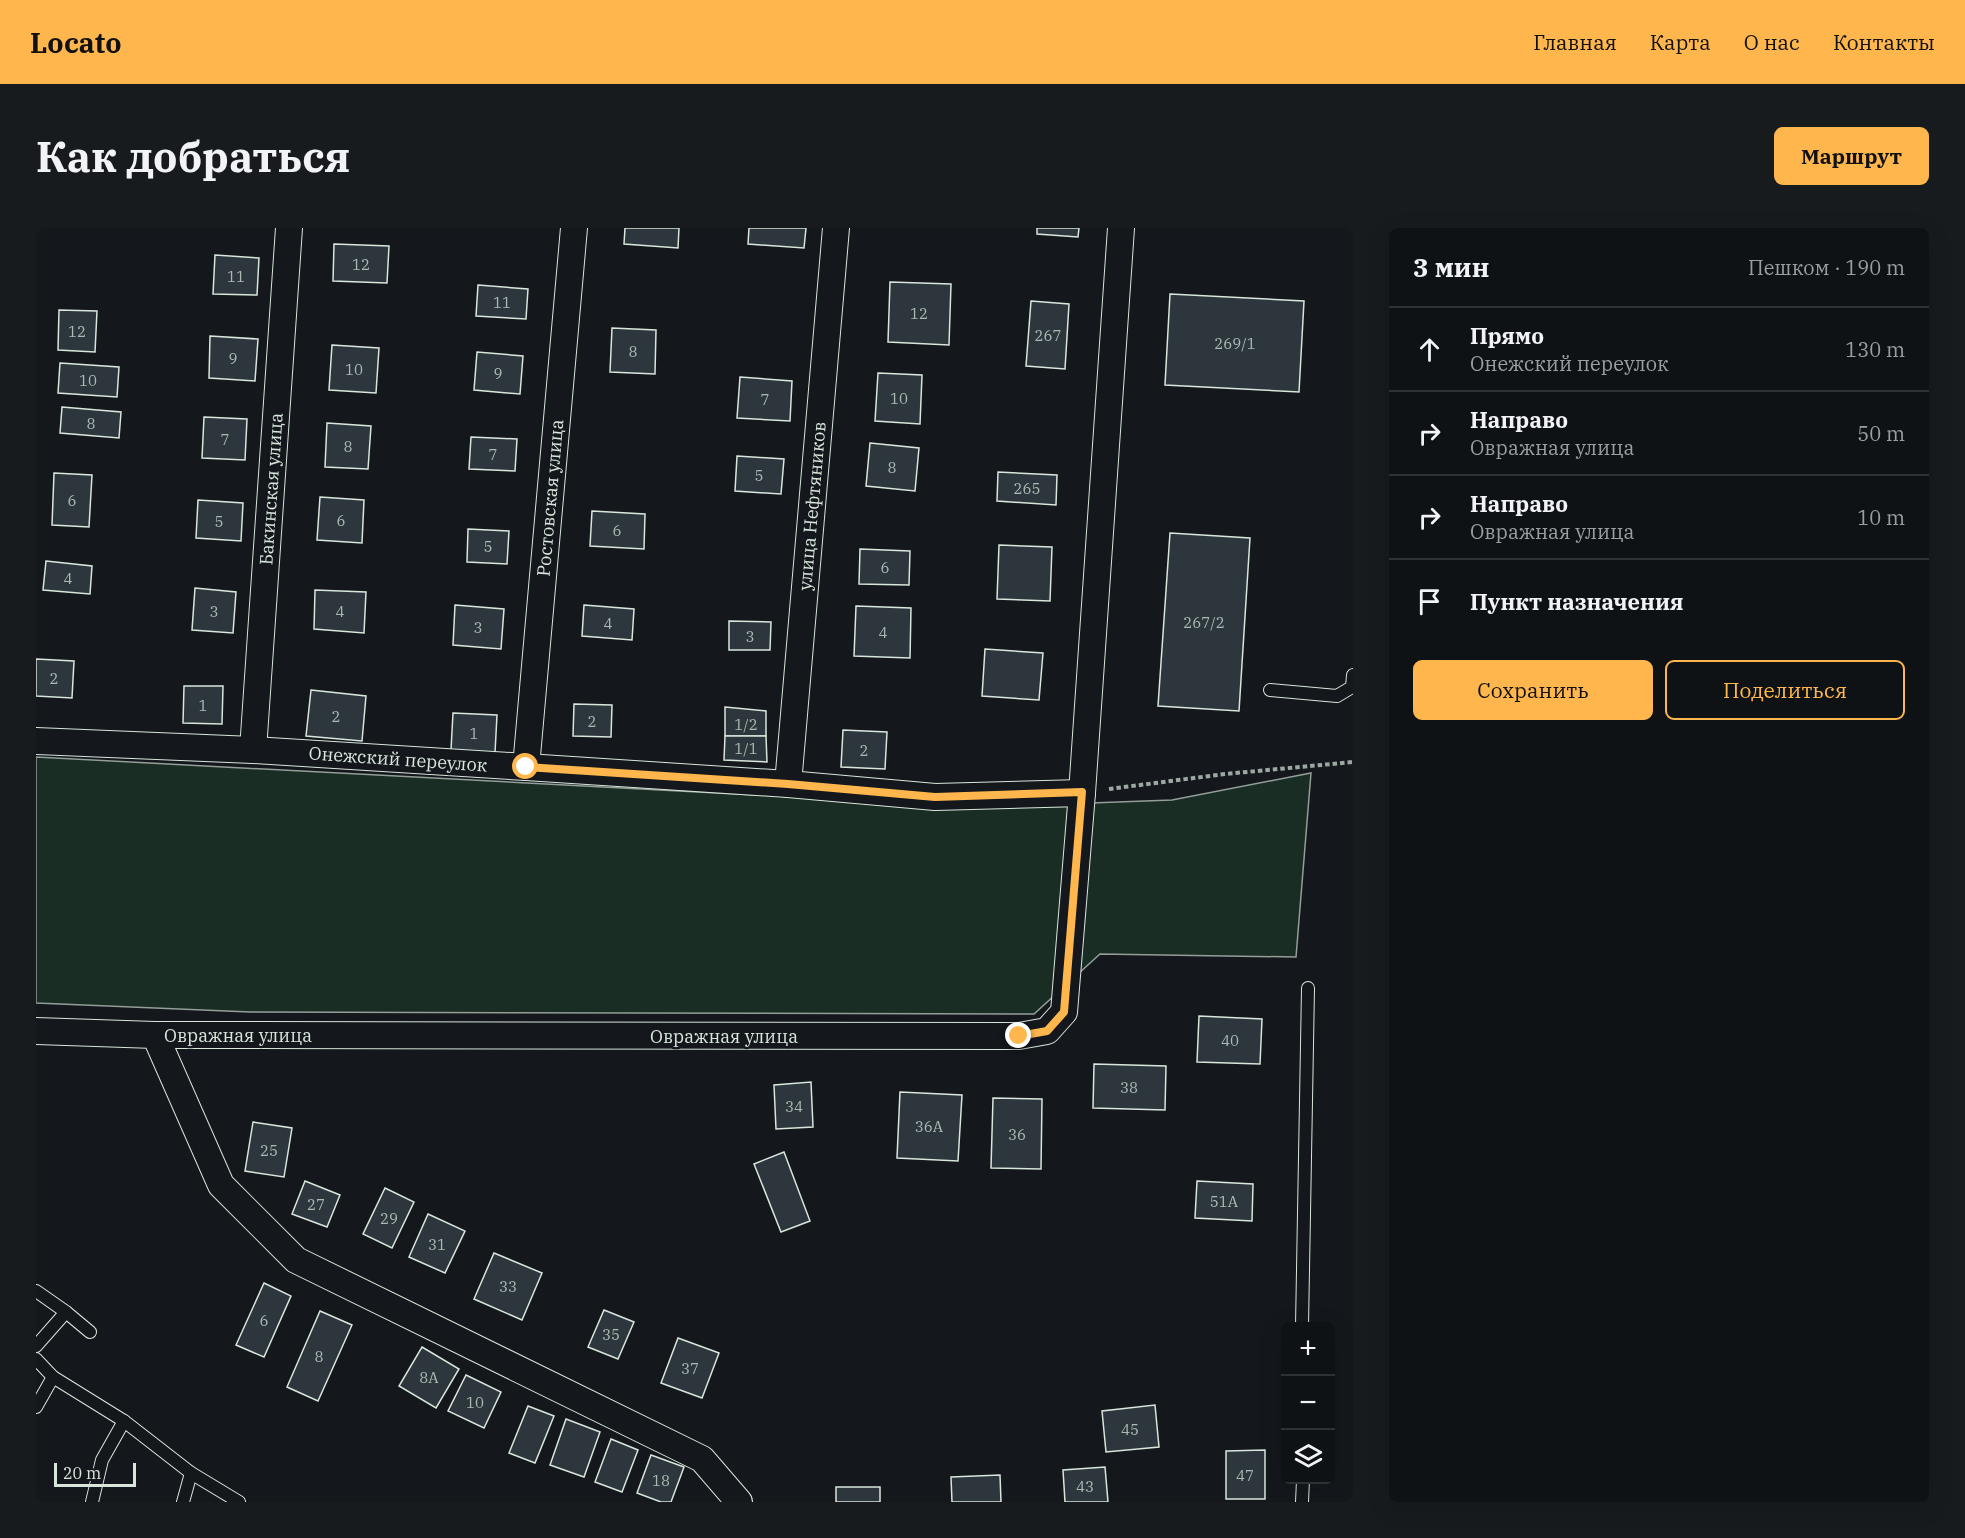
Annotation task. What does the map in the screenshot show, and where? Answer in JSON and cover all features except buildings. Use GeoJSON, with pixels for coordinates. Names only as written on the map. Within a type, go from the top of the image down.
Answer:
{"type":"FeatureCollection","features":[{"type":"Feature","properties":{"kind":"street","name":"Бакинская улица"},"geometry":{"type":"LineString","coordinates":[[253,750],[289,228]]}},
{"type":"Feature","properties":{"kind":"street","name":"Ростовская улица"},"geometry":{"type":"LineString","coordinates":[[526,767],[574,228]]}},
{"type":"Feature","properties":{"kind":"street","name":"улица Нефтяников"},"geometry":{"type":"LineString","coordinates":[[788,784],[836,228]]}},
{"type":"Feature","properties":{"kind":"street","name":"Овражная улица"},"geometry":{"type":"LineString","coordinates":[[36,1031],[155,1035],[1019,1036],[1047,1031],[1064,1012],[1082,792],[1121,228]]}},
{"type":"Feature","properties":{"kind":"street","name":"Онежский переулок"},"geometry":{"type":"LineString","coordinates":[[36,741],[253,750],[526,767],[788,784],[935,797],[1082,792]]}},
{"type":"Feature","properties":{"kind":"street","name":"Овражная улица"},"geometry":{"type":"LineString","coordinates":[[155,1035],[221,1185],[297,1260],[702,1459],[739,1502]]}},
{"type":"Feature","properties":{"kind":"lane"},"geometry":{"type":"LineString","coordinates":[[1270,690],[1337,696],[1352,687],[1353,675]]}},
{"type":"Feature","properties":{"kind":"lane"},"geometry":{"type":"LineString","coordinates":[[1302,1322],[1308,988]]}},
{"type":"Feature","properties":{"kind":"lane"},"geometry":{"type":"LineString","coordinates":[[36,1291],[90,1332]]}},
{"type":"Feature","properties":{"kind":"lane"},"geometry":{"type":"LineString","coordinates":[[36,1346],[66,1312]]}},
{"type":"Feature","properties":{"kind":"lane"},"geometry":{"type":"LineString","coordinates":[[36,1359],[52,1377],[124,1421],[190,1473],[239,1502]]}},
{"type":"Feature","properties":{"kind":"lane"},"geometry":{"type":"LineString","coordinates":[[36,1407],[52,1377]]}},
{"type":"Feature","properties":{"kind":"lane"},"geometry":{"type":"LineString","coordinates":[[92,1502],[102,1460],[124,1421]]}},
{"type":"Feature","properties":{"kind":"lane"},"geometry":{"type":"LineString","coordinates":[[183,1502],[190,1473]]}},
{"type":"Feature","properties":{"kind":"lane"},"geometry":{"type":"LineString","coordinates":[[1302,1484],[1302,1502]]}},
{"type":"Feature","properties":{"kind":"path"},"geometry":{"type":"LineString","coordinates":[[1082,792],[1225,774],[1353,762]]}},
{"type":"Feature","properties":{"kind":"green space"},"geometry":{"type":"Polygon","coordinates":[[[36,757],[982,807],[1172,800],[1311,773],[1296,957],[1100,954],[1034,1014],[250,1012],[36,1003],[36,757]]]}},
{"type":"Feature","properties":{"kind":"route"},"geometry":{"type":"LineString","coordinates":[[526,767],[788,784],[935,797],[1082,792],[1064,1012],[1047,1031],[1019,1036]]}}]}
